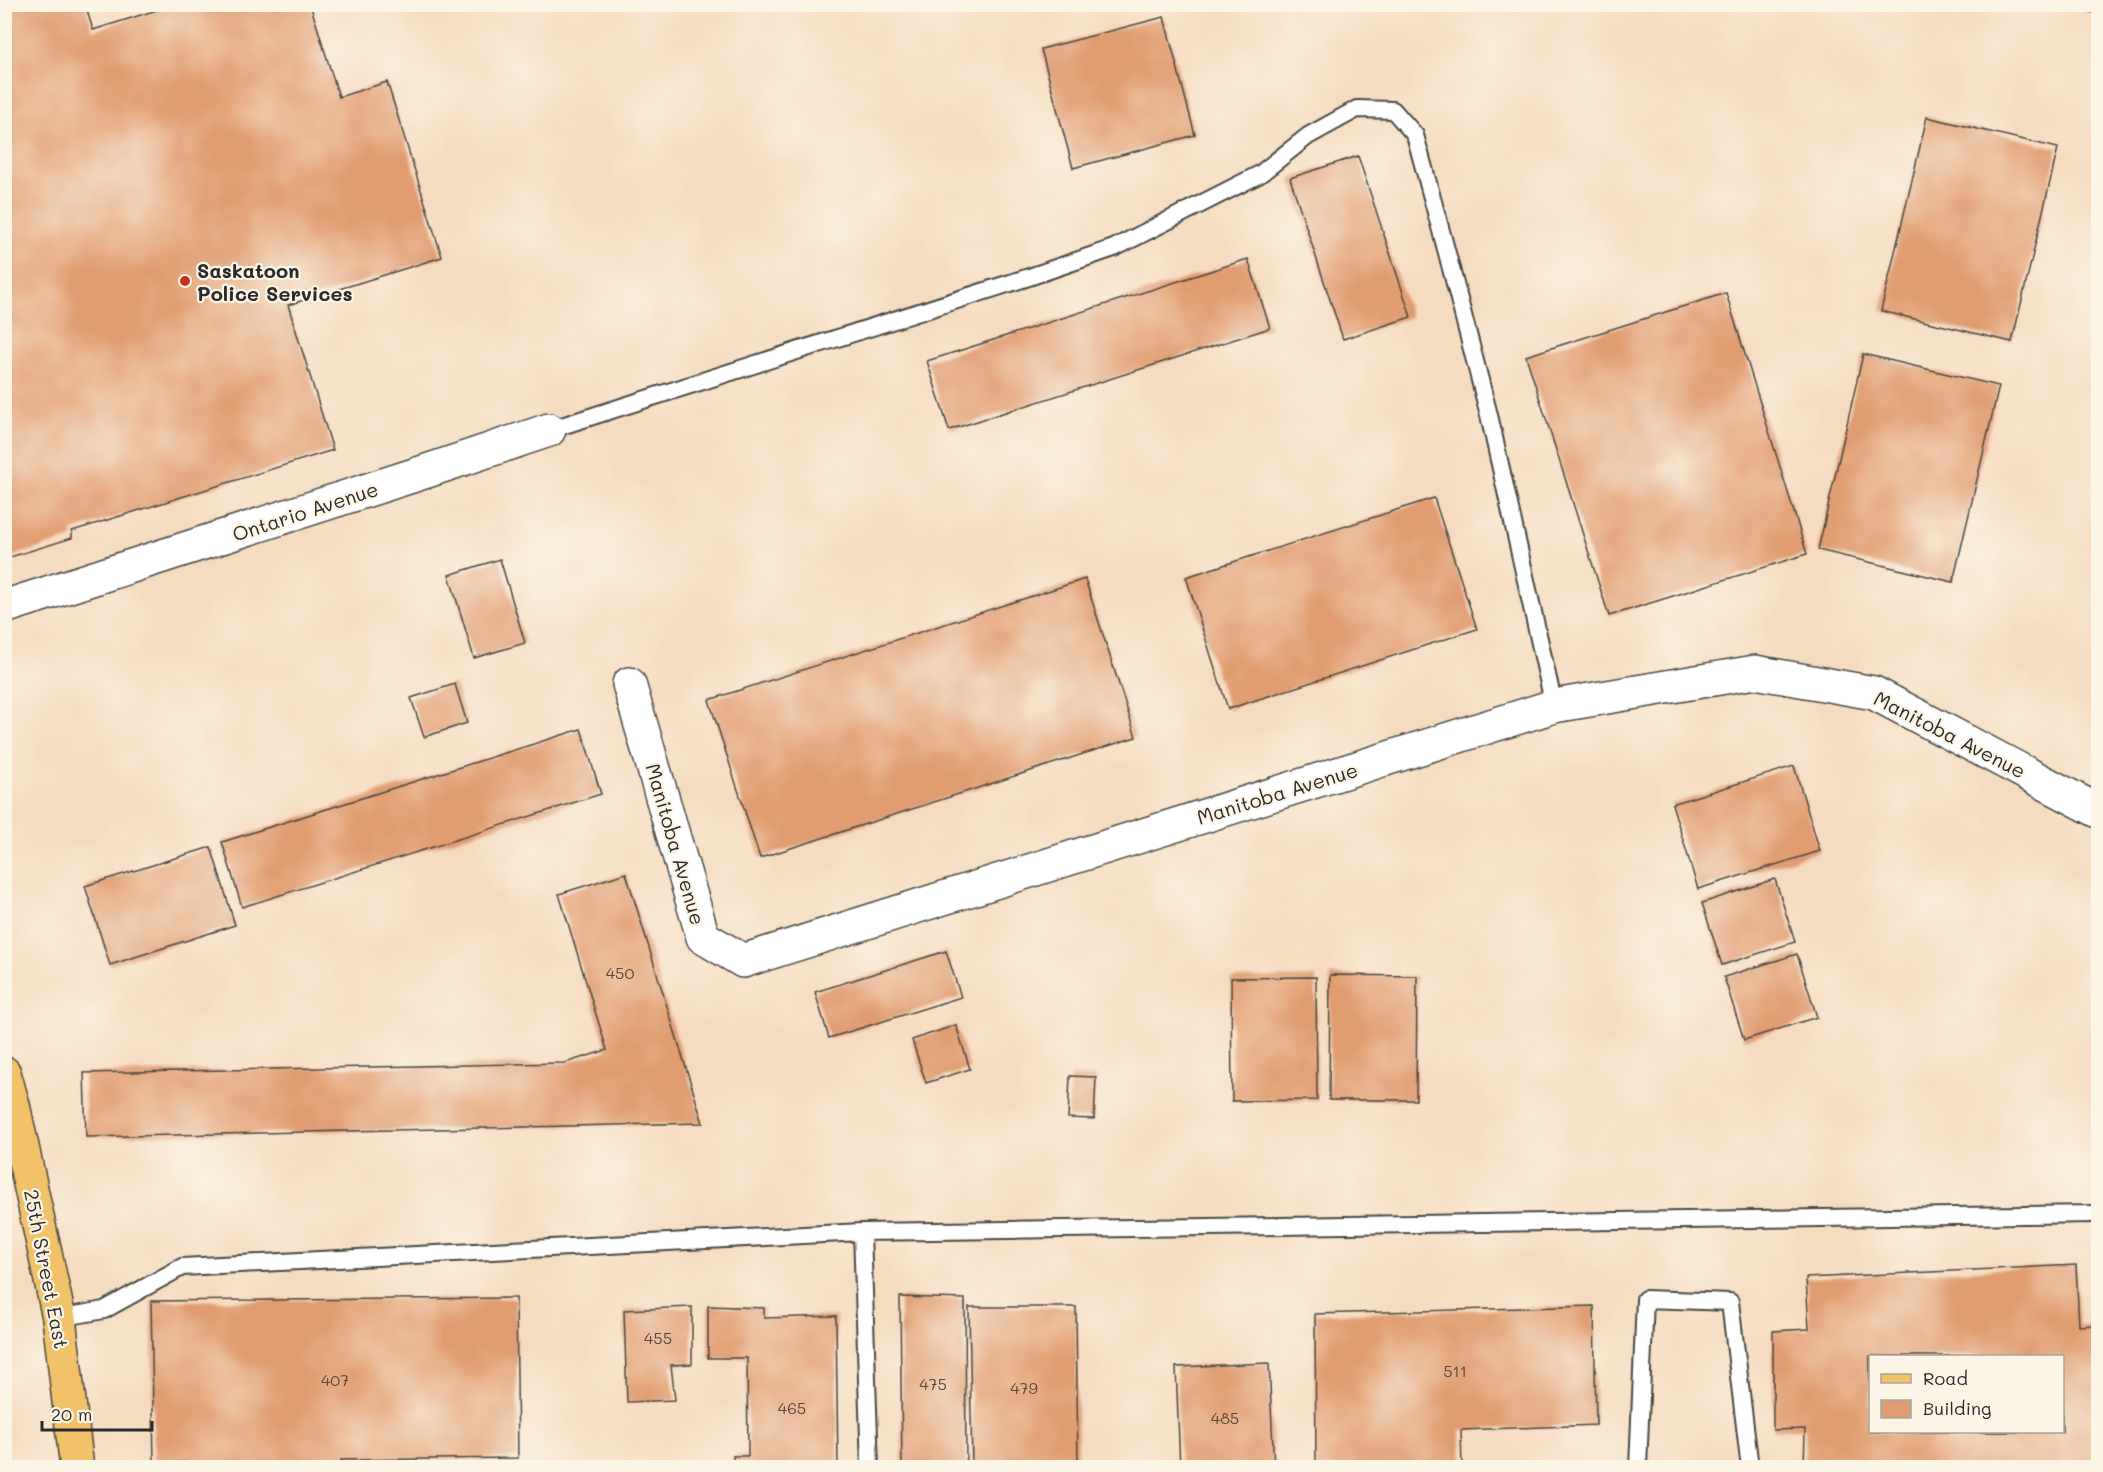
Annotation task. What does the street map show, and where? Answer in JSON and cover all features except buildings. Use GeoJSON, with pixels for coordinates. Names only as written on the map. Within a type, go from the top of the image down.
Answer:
{"type":"FeatureCollection","features":[{"type":"Feature","properties":{"kind":"main road","name":"25th Street East"},"geometry":{"type":"LineString","coordinates":[[4,1073],[59,1318],[77,1467]]}},
{"type":"Feature","properties":{"kind":"street","name":"Ontario Avenue"},"geometry":{"type":"LineString","coordinates":[[4,607],[549,430]]}},
{"type":"Feature","properties":{"kind":"street","name":"Manitoba Avenue"},"geometry":{"type":"LineString","coordinates":[[629,684],[704,937],[743,961],[1554,706],[1755,672],[1874,693],[2098,811]]}},
{"type":"Feature","properties":{"kind":"lane","name":"Ontario Avenue"},"geometry":{"type":"LineString","coordinates":[[549,430],[1029,278],[1114,248],[1260,174],[1308,136],[1358,109],[1393,110],[1415,135],[1448,253],[1489,415],[1554,706]]}},
{"type":"Feature","properties":{"kind":"lane"},"geometry":{"type":"LineString","coordinates":[[59,1318],[104,1310],[182,1267],[862,1232],[2098,1214]]}},
{"type":"Feature","properties":{"kind":"lane"},"geometry":{"type":"LineString","coordinates":[[862,1232],[870,1467]]}},
{"type":"Feature","properties":{"kind":"lane"},"geometry":{"type":"LineString","coordinates":[[1638,1467],[1645,1299],[1730,1302],[1750,1467]]}},
{"type":"Feature","properties":{"kind":"railway"},"geometry":{"type":"LineString","coordinates":[[2071,4],[2098,11]]}},
{"type":"Feature","properties":{"kind":"place","name":"Saskatoon Police Services"},"geometry":{"type":"Point","coordinates":[185,281]}}]}
